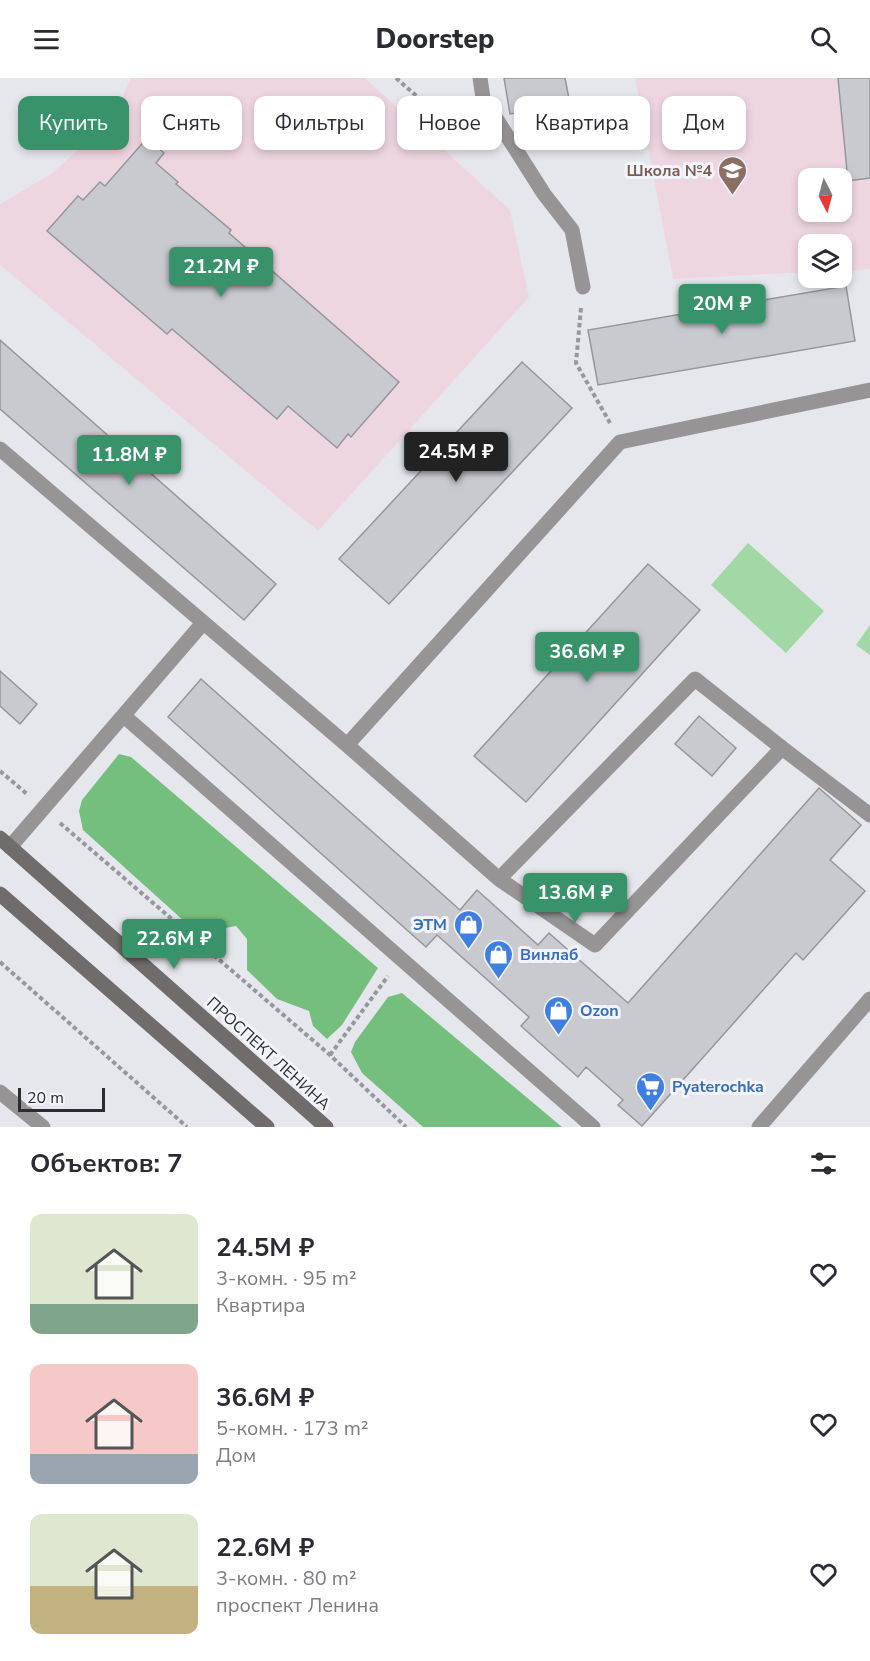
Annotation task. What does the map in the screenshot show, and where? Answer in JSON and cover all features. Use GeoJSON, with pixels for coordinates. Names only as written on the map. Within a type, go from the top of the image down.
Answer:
{"type":"FeatureCollection","features":[{"type":"Feature","properties":{"kind":"main road","name":"ПРОСПЕКТ ЛЕНИНА"},"geometry":{"type":"LineString","coordinates":[[5,842],[326,1127]]}},
{"type":"Feature","properties":{"kind":"main road"},"geometry":{"type":"LineString","coordinates":[[2,899],[267,1127]]}},
{"type":"Feature","properties":{"kind":"street"},"geometry":{"type":"LineString","coordinates":[[480,78],[483,96]]}},
{"type":"Feature","properties":{"kind":"street"},"geometry":{"type":"LineString","coordinates":[[502,128],[544,194],[572,230],[583,287]]}},
{"type":"Feature","properties":{"kind":"street"},"geometry":{"type":"LineString","coordinates":[[347,745],[620,442],[870,390]]}},
{"type":"Feature","properties":{"kind":"street"},"geometry":{"type":"LineString","coordinates":[[0,449],[347,745],[499,879],[596,945],[782,748]]}},
{"type":"Feature","properties":{"kind":"street"},"geometry":{"type":"LineString","coordinates":[[5,842],[44,809],[203,623]]}},
{"type":"Feature","properties":{"kind":"street"},"geometry":{"type":"LineString","coordinates":[[499,879],[694,679],[870,815]]}},
{"type":"Feature","properties":{"kind":"street"},"geometry":{"type":"LineString","coordinates":[[124,716],[593,1127]]}},
{"type":"Feature","properties":{"kind":"street"},"geometry":{"type":"LineString","coordinates":[[759,1127],[870,999]]}},
{"type":"Feature","properties":{"kind":"street"},"geometry":{"type":"LineString","coordinates":[[0,1092],[42,1127]]}},
{"type":"Feature","properties":{"kind":"path"},"geometry":{"type":"LineString","coordinates":[[396,78],[416,96]]}},
{"type":"Feature","properties":{"kind":"path"},"geometry":{"type":"LineString","coordinates":[[583,287],[576,363],[620,442]]}},
{"type":"Feature","properties":{"kind":"path"},"geometry":{"type":"LineString","coordinates":[[0,771],[330,1055],[406,1127]]}},
{"type":"Feature","properties":{"kind":"path"},"geometry":{"type":"LineString","coordinates":[[330,1055],[402,958]]}},
{"type":"Feature","properties":{"kind":"path"},"geometry":{"type":"LineString","coordinates":[[0,962],[187,1127]]}},
{"type":"Feature","properties":{"kind":"shaded area"},"geometry":{"type":"Polygon","coordinates":[[[131,78],[365,78],[385,96],[254,96],[254,150],[385,150],[385,96],[397,107],[397,150],[444,150],[510,210],[529,297],[318,531],[0,265],[0,204],[51,174],[78,150],[129,150],[129,96],[123,96],[131,78]]]}},
{"type":"Feature","properties":{"kind":"shaded area","name":"Школа №4"},"geometry":{"type":"Polygon","coordinates":[[[635,78],[870,78],[870,269],[852,270],[852,234],[798,234],[798,273],[673,279],[649,150],[650,96],[638,96],[635,78]]]}},
{"type":"Feature","properties":{"kind":"green space"},"geometry":{"type":"Polygon","coordinates":[[[748,543],[824,611],[786,653],[711,585],[748,543]]]}},
{"type":"Feature","properties":{"kind":"green space"},"geometry":{"type":"Polygon","coordinates":[[[870,625],[870,655],[856,645],[870,625]]]}},
{"type":"Feature","properties":{"kind":"green space"},"geometry":{"type":"Polygon","coordinates":[[[119,754],[131,757],[378,968],[342,1025],[327,1039],[313,1026],[309,1011],[277,999],[247,970],[247,939],[236,926],[205,932],[195,931],[83,830],[79,811],[82,800],[119,754]]]}},
{"type":"Feature","properties":{"kind":"green space"},"geometry":{"type":"Polygon","coordinates":[[[402,993],[562,1127],[423,1127],[362,1073],[351,1052],[355,1042],[388,997],[402,993]]]}},
{"type":"Feature","properties":{"kind":"building"},"geometry":{"type":"Polygon","coordinates":[[[504,78],[565,78],[568,96],[514,96],[514,113],[510,114],[504,78]]]}},
{"type":"Feature","properties":{"kind":"building"},"geometry":{"type":"Polygon","coordinates":[[[838,78],[870,78],[870,178],[852,180],[852,168],[847,168],[838,78]]]}},
{"type":"Feature","properties":{"kind":"building"},"geometry":{"type":"Polygon","coordinates":[[[141,145],[141,150],[161,150],[164,153],[156,163],[178,182],[176,184],[231,230],[229,233],[399,382],[351,437],[348,434],[337,448],[288,406],[277,419],[172,329],[167,334],[47,231],[78,196],[83,200],[100,182],[105,186],[141,145]]]}},
{"type":"Feature","properties":{"kind":"building"},"geometry":{"type":"Polygon","coordinates":[[[834,288],[846,288],[855,341],[598,385],[588,330],[834,288]]]}},
{"type":"Feature","properties":{"kind":"building"},"geometry":{"type":"Polygon","coordinates":[[[0,340],[276,584],[244,620],[0,409],[0,340]]]}},
{"type":"Feature","properties":{"kind":"building"},"geometry":{"type":"Polygon","coordinates":[[[522,362],[572,408],[389,604],[339,559],[522,362]]]}},
{"type":"Feature","properties":{"kind":"building"},"geometry":{"type":"Polygon","coordinates":[[[648,564],[700,610],[526,802],[474,756],[648,564]]]}},
{"type":"Feature","properties":{"kind":"building"},"geometry":{"type":"Polygon","coordinates":[[[0,671],[37,704],[20,724],[0,706],[0,671]]]}},
{"type":"Feature","properties":{"kind":"building"},"geometry":{"type":"Polygon","coordinates":[[[201,679],[460,910],[477,890],[538,945],[549,933],[628,1003],[819,788],[861,825],[830,860],[865,891],[803,960],[796,953],[642,1126],[618,1105],[623,1100],[586,1067],[578,1077],[521,1026],[529,1017],[437,935],[426,947],[168,717],[201,679]]]}},
{"type":"Feature","properties":{"kind":"building"},"geometry":{"type":"Polygon","coordinates":[[[699,716],[736,748],[712,776],[675,744],[699,716]]]}},
{"type":"Feature","properties":{"kind":"place","name":"Школа №4"},"geometry":{"type":"Point","coordinates":[733,196]}},
{"type":"Feature","properties":{"kind":"place","name":"ЭТМ"},"geometry":{"type":"Point","coordinates":[468,950]}},
{"type":"Feature","properties":{"kind":"place","name":"Винлаб"},"geometry":{"type":"Point","coordinates":[499,980]}},
{"type":"Feature","properties":{"kind":"place","name":"Ozon"},"geometry":{"type":"Point","coordinates":[559,1036]}},
{"type":"Feature","properties":{"kind":"place","name":"Pyaterochka"},"geometry":{"type":"Point","coordinates":[651,1112]}}]}
